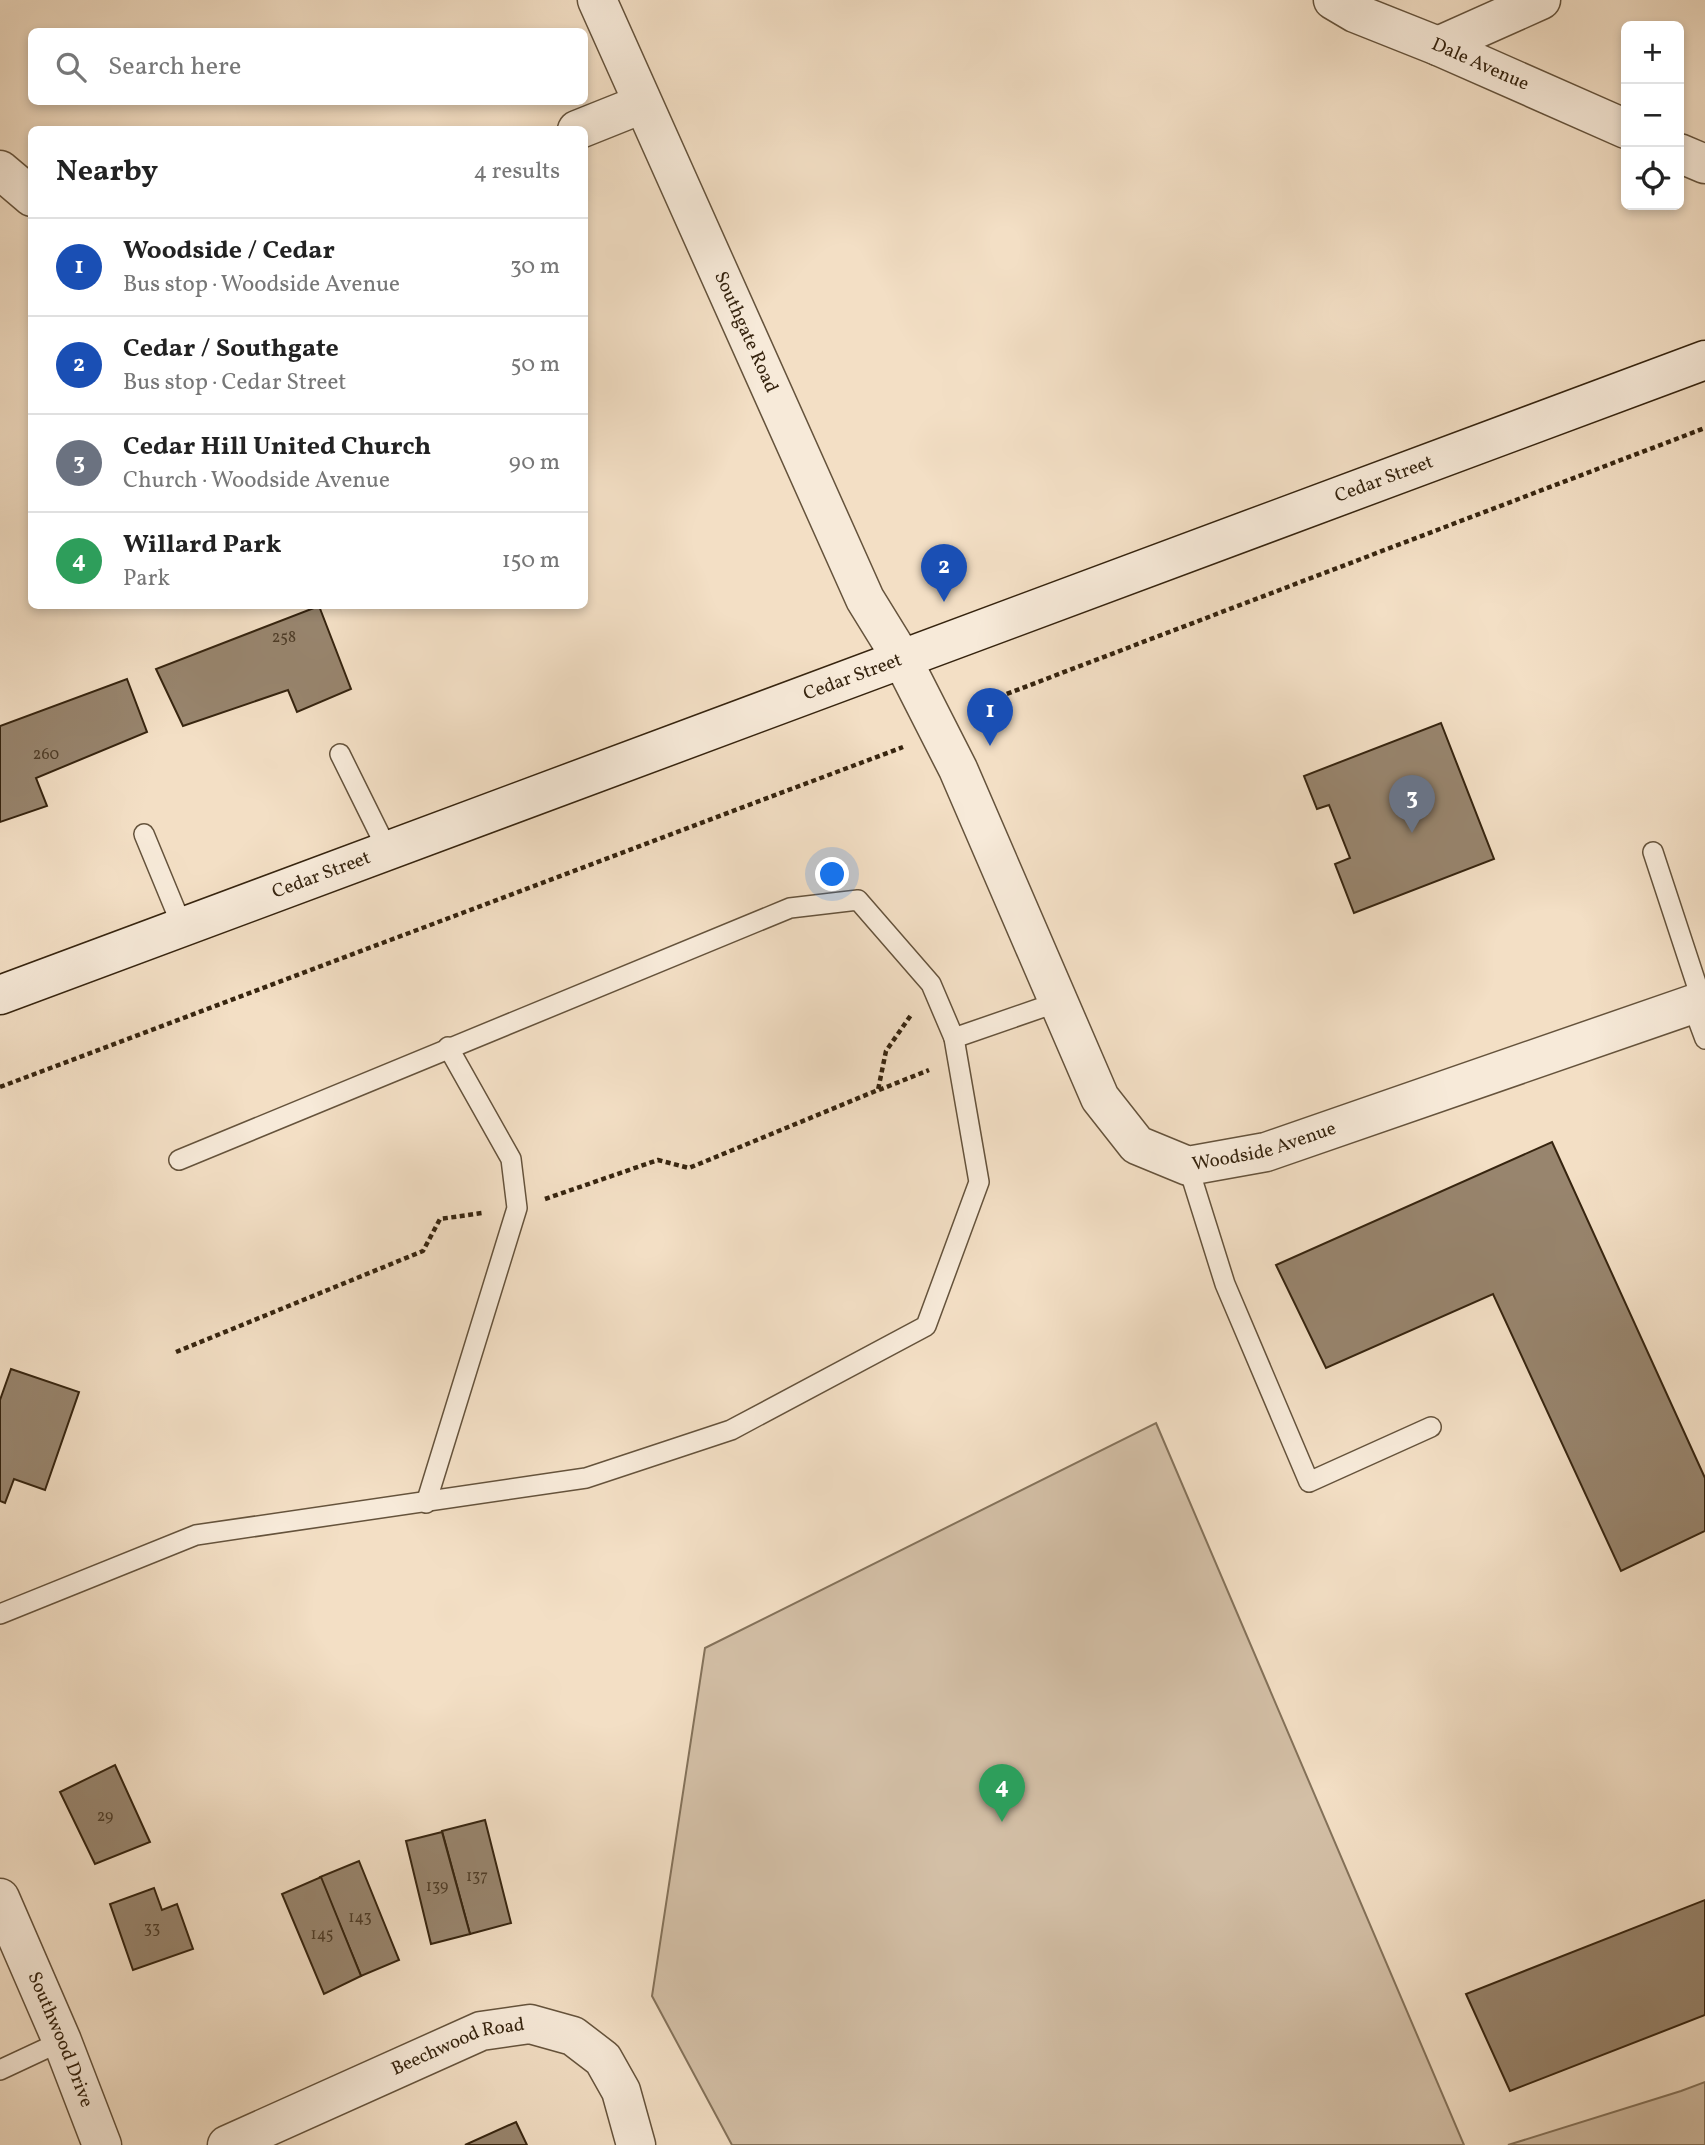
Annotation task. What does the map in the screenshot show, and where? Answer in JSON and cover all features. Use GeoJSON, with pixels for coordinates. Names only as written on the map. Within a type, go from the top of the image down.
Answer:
{"type":"FeatureCollection","features":[{"type":"Feature","properties":{"kind":"street","name":"Southgate Road"},"geometry":{"type":"LineString","coordinates":[[597,0],[865,598],[902,659]]}},
{"type":"Feature","properties":{"kind":"street","name":"Dale Avenue"},"geometry":{"type":"LineString","coordinates":[[1333,0],[1355,13],[1438,46],[1621,127]]}},
{"type":"Feature","properties":{"kind":"street"},"geometry":{"type":"LineString","coordinates":[[1438,46],[1541,0]]}},
{"type":"Feature","properties":{"kind":"street"},"geometry":{"type":"LineString","coordinates":[[587,126],[642,104]]}},
{"type":"Feature","properties":{"kind":"street"},"geometry":{"type":"LineString","coordinates":[[1684,155],[1705,164]]}},
{"type":"Feature","properties":{"kind":"street"},"geometry":{"type":"LineString","coordinates":[[0,170],[28,194]]}},
{"type":"Feature","properties":{"kind":"street","name":"Cedar Street"},"geometry":{"type":"LineString","coordinates":[[2,989],[182,926],[1705,360]]}},
{"type":"Feature","properties":{"kind":"street","name":"Woodside Avenue"},"geometry":{"type":"LineString","coordinates":[[902,659],[957,769],[1100,1098],[1137,1145],[1188,1166],[1266,1152],[1700,1002]]}},
{"type":"Feature","properties":{"kind":"street","name":"Southwood Drive"},"geometry":{"type":"LineString","coordinates":[[0,1898],[62,2041],[102,2145]]}},
{"type":"Feature","properties":{"kind":"street","name":"Beechwood Road"},"geometry":{"type":"LineString","coordinates":[[227,2145],[481,2031],[530,2024],[573,2036],[603,2059],[621,2091],[636,2145]]}},
{"type":"Feature","properties":{"kind":"lane"},"geometry":{"type":"LineString","coordinates":[[340,754],[387,849]]}},
{"type":"Feature","properties":{"kind":"lane"},"geometry":{"type":"LineString","coordinates":[[144,834],[182,926]]}},
{"type":"Feature","properties":{"kind":"lane"},"geometry":{"type":"LineString","coordinates":[[1653,852],[1700,1002],[1705,1039]]}},
{"type":"Feature","properties":{"kind":"lane"},"geometry":{"type":"LineString","coordinates":[[0,1614],[195,1535],[586,1478],[731,1430],[926,1326],[979,1182],[954,1038],[931,984],[858,900],[790,908],[179,1160]]}},
{"type":"Feature","properties":{"kind":"lane"},"geometry":{"type":"LineString","coordinates":[[954,1038],[1058,1002]]}},
{"type":"Feature","properties":{"kind":"lane"},"geometry":{"type":"LineString","coordinates":[[426,1503],[517,1208],[511,1159],[448,1047]]}},
{"type":"Feature","properties":{"kind":"lane"},"geometry":{"type":"LineString","coordinates":[[1188,1166],[1225,1284],[1309,1482],[1431,1427]]}},
{"type":"Feature","properties":{"kind":"lane"},"geometry":{"type":"LineString","coordinates":[[0,2070],[62,2041]]}},
{"type":"Feature","properties":{"kind":"path"},"geometry":{"type":"LineString","coordinates":[[975,706],[1705,428]]}},
{"type":"Feature","properties":{"kind":"path"},"geometry":{"type":"LineString","coordinates":[[0,1087],[907,746]]}},
{"type":"Feature","properties":{"kind":"path"},"geometry":{"type":"LineString","coordinates":[[878,1090],[886,1051],[931,984]]}},
{"type":"Feature","properties":{"kind":"path"},"geometry":{"type":"LineString","coordinates":[[176,1352],[423,1251],[440,1219],[517,1208],[658,1160],[689,1168],[957,1059]]}},
{"type":"Feature","properties":{"kind":"shaded area"},"geometry":{"type":"Polygon","coordinates":[[[1156,1423],[1464,2145],[732,2145],[652,1996],[705,1648],[1156,1423]]]}},
{"type":"Feature","properties":{"kind":"shaded area"},"geometry":{"type":"Polygon","coordinates":[[[1705,2082],[1705,2145],[1508,2145],[1681,2091],[1705,2082]]]}},
{"type":"Feature","properties":{"kind":"building"},"geometry":{"type":"Polygon","coordinates":[[[311,609],[320,609],[351,689],[297,712],[288,690],[183,726],[156,669],[311,609]]]}},
{"type":"Feature","properties":{"kind":"building"},"geometry":{"type":"Polygon","coordinates":[[[127,679],[147,732],[36,778],[47,806],[0,822],[0,726],[127,679]]]}},
{"type":"Feature","properties":{"kind":"building"},"geometry":{"type":"Polygon","coordinates":[[[1441,723],[1494,859],[1354,913],[1335,864],[1350,858],[1329,805],[1317,809],[1304,776],[1441,723]]]}},
{"type":"Feature","properties":{"kind":"building"},"geometry":{"type":"Polygon","coordinates":[[[1552,1142],[1705,1478],[1705,1531],[1621,1571],[1493,1294],[1326,1368],[1276,1265],[1552,1142]]]}},
{"type":"Feature","properties":{"kind":"building"},"geometry":{"type":"Polygon","coordinates":[[[11,1369],[79,1392],[45,1490],[14,1479],[5,1503],[0,1501],[0,1400],[11,1369]]]}},
{"type":"Feature","properties":{"kind":"building"},"geometry":{"type":"Polygon","coordinates":[[[115,1765],[150,1842],[95,1864],[60,1792],[115,1765]]]}},
{"type":"Feature","properties":{"kind":"building"},"geometry":{"type":"Polygon","coordinates":[[[485,1820],[511,1923],[470,1934],[442,1831],[485,1820]]]}},
{"type":"Feature","properties":{"kind":"building"},"geometry":{"type":"Polygon","coordinates":[[[442,1832],[470,1934],[431,1944],[406,1841],[442,1832]]]}},
{"type":"Feature","properties":{"kind":"building"},"geometry":{"type":"Polygon","coordinates":[[[359,1861],[399,1960],[361,1976],[320,1877],[359,1861]]]}},
{"type":"Feature","properties":{"kind":"building"},"geometry":{"type":"Polygon","coordinates":[[[321,1877],[361,1976],[324,1994],[282,1894],[321,1877]]]}},
{"type":"Feature","properties":{"kind":"building"},"geometry":{"type":"Polygon","coordinates":[[[154,1888],[162,1910],[177,1904],[193,1949],[133,1970],[110,1904],[154,1888]]]}},
{"type":"Feature","properties":{"kind":"building"},"geometry":{"type":"Polygon","coordinates":[[[1705,1900],[1705,2015],[1510,2091],[1466,1994],[1705,1900]]]}},
{"type":"Feature","properties":{"kind":"building"},"geometry":{"type":"Polygon","coordinates":[[[516,2122],[527,2145],[465,2145],[516,2122]]]}},
{"type":"Feature","properties":{"kind":"place","name":"Cedar / Southgate"},"geometry":{"type":"Point","coordinates":[944,602]}},
{"type":"Feature","properties":{"kind":"place","name":"Woodside / Cedar"},"geometry":{"type":"Point","coordinates":[990,746]}},
{"type":"Feature","properties":{"kind":"place","name":"Cedar Hill United Church"},"geometry":{"type":"Point","coordinates":[1412,833]}},
{"type":"Feature","properties":{"kind":"place","name":"Willard Park"},"geometry":{"type":"Point","coordinates":[1002,1822]}}]}
